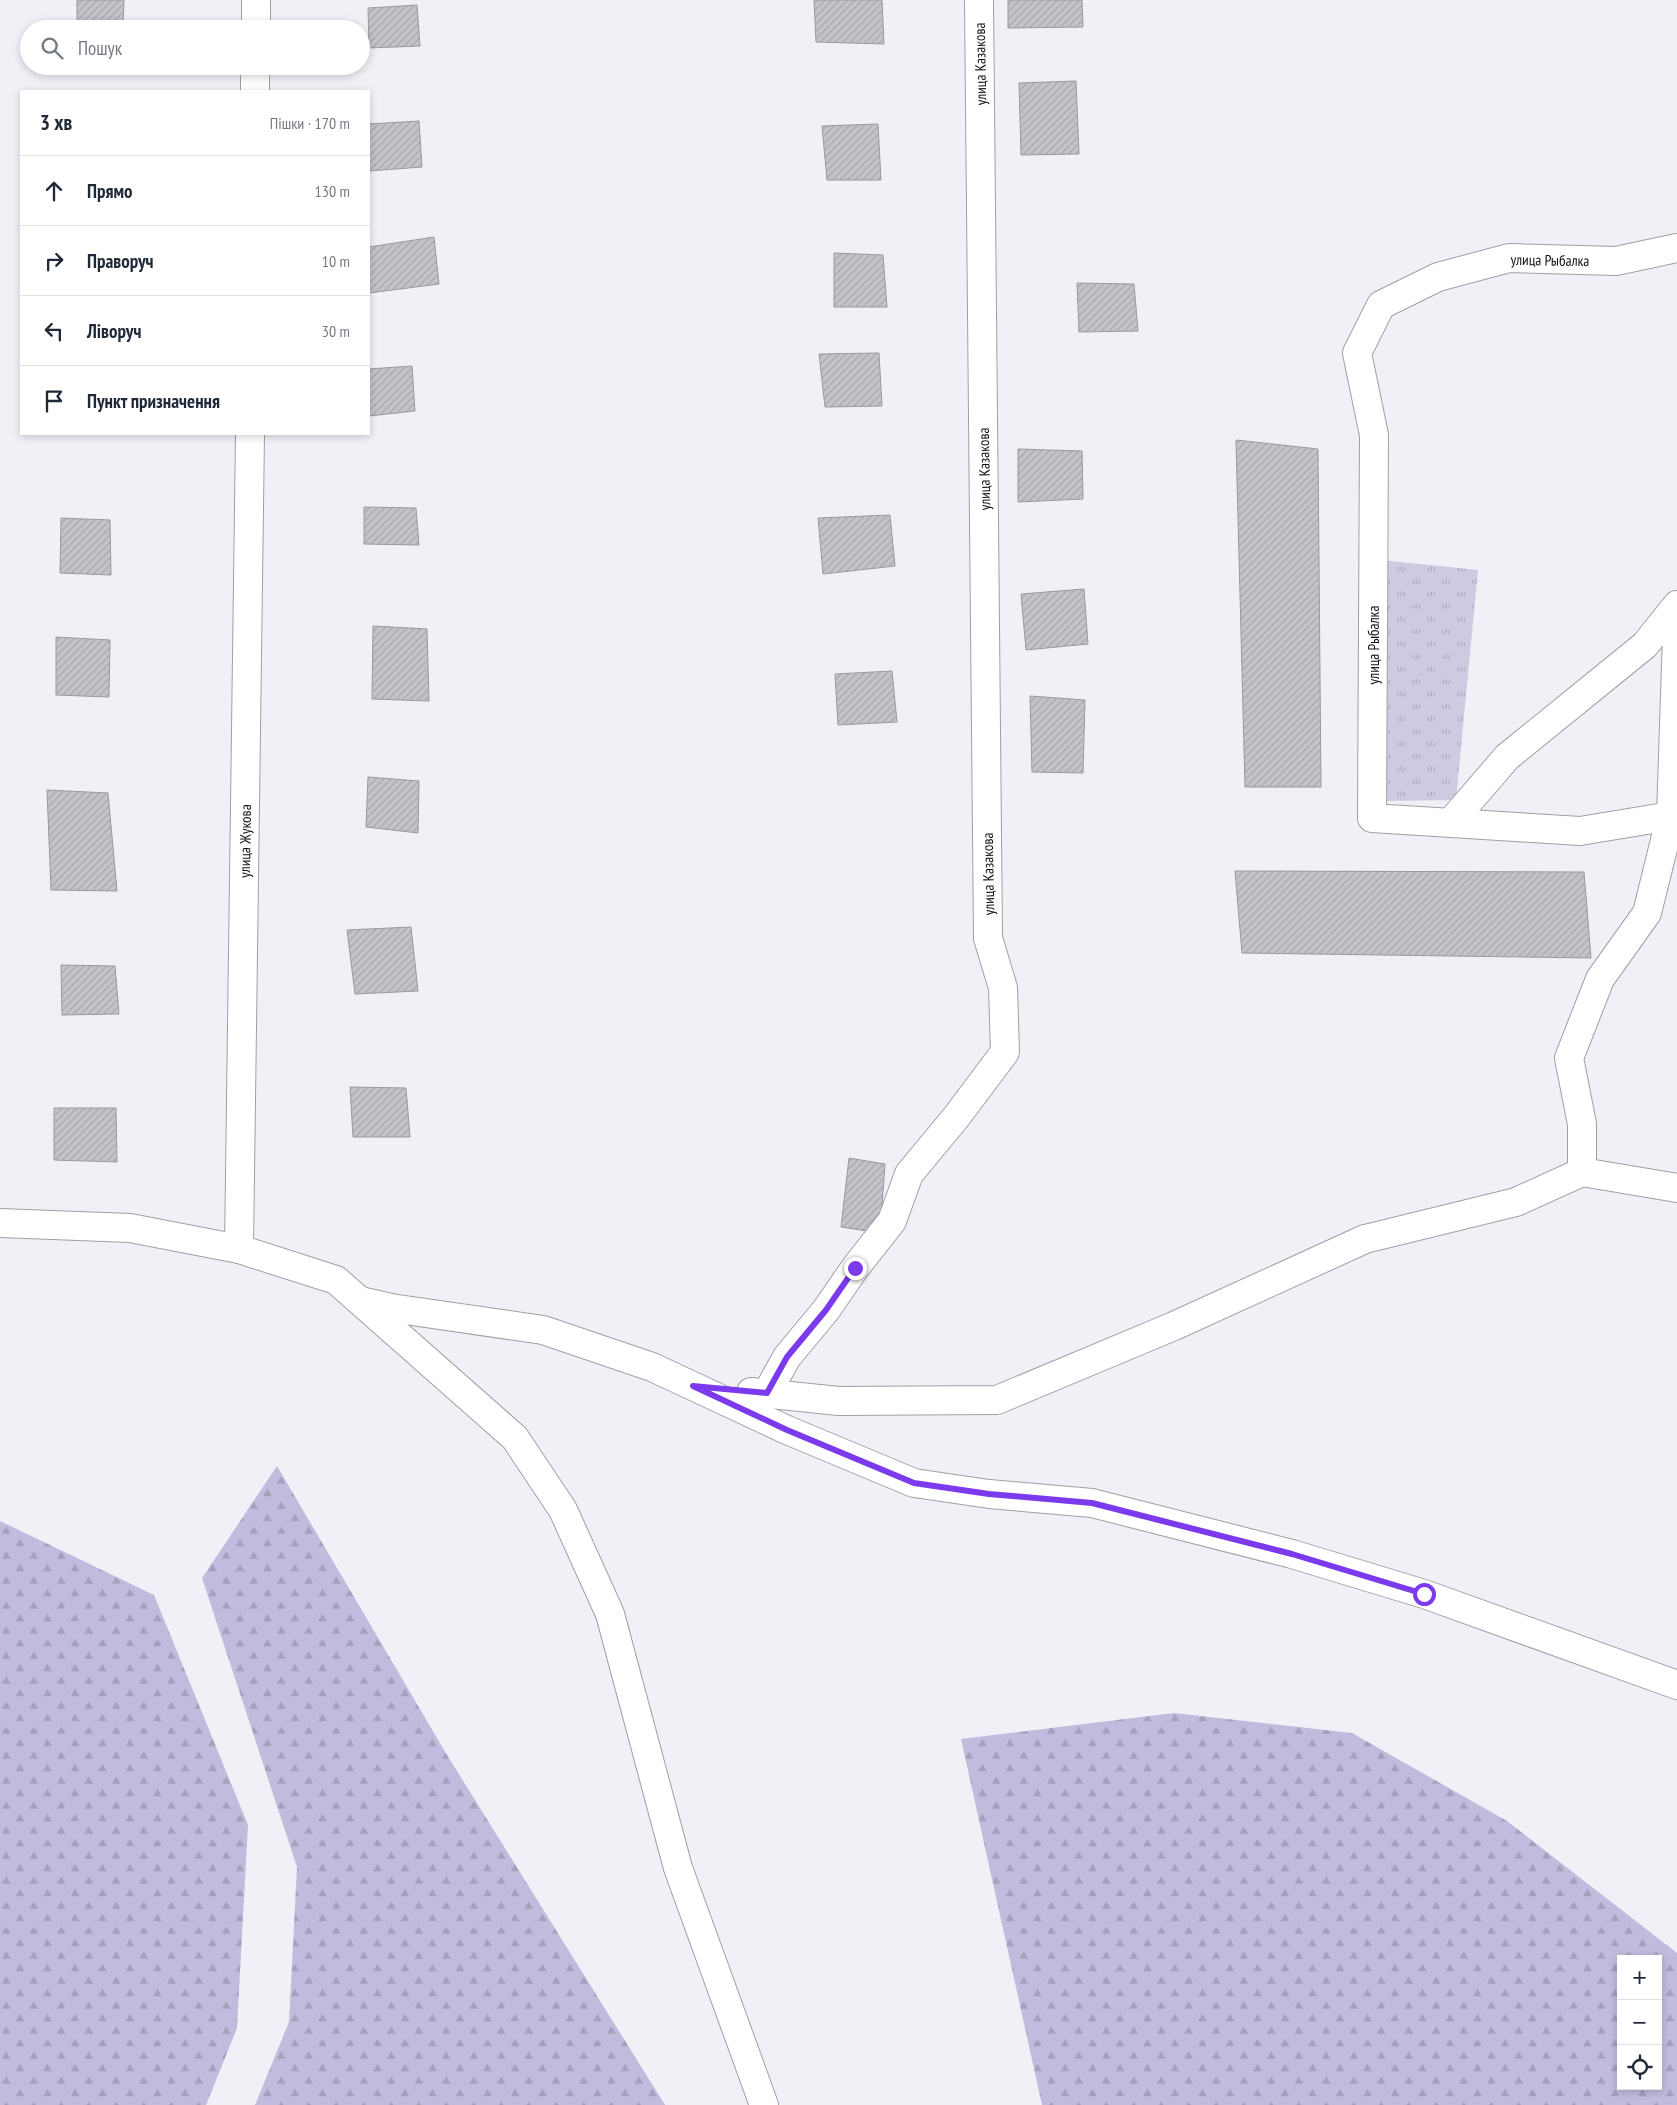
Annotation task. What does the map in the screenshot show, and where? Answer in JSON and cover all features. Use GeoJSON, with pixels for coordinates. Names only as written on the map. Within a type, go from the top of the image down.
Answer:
{"type":"FeatureCollection","features":[{"type":"Feature","properties":{"kind":"street"},"geometry":{"type":"LineString","coordinates":[[256,0],[256,20]]}},
{"type":"Feature","properties":{"kind":"street","name":"улица Казакова"},"geometry":{"type":"LineString","coordinates":[[767,1393],[787,1357],[826,1310],[855,1268],[892,1221],[909,1174],[957,1116],[1005,1052],[1003,988],[988,938],[979,0]]}},
{"type":"Feature","properties":{"kind":"street"},"geometry":{"type":"LineString","coordinates":[[255,75],[255,90]]}},
{"type":"Feature","properties":{"kind":"street","name":"улица Рыбалка"},"geometry":{"type":"LineString","coordinates":[[1671,816],[1580,831],[1372,818],[1374,435],[1357,353],[1381,305],[1438,276],[1509,258],[1616,261],[1677,248]]}},
{"type":"Feature","properties":{"kind":"street","name":"улица Жукова"},"geometry":{"type":"LineString","coordinates":[[239,1249],[250,435]]}},
{"type":"Feature","properties":{"kind":"street"},"geometry":{"type":"LineString","coordinates":[[1451,822],[1507,757],[1645,645],[1677,605]]}},
{"type":"Feature","properties":{"kind":"street"},"geometry":{"type":"LineString","coordinates":[[1582,1172],[1582,1124],[1569,1058],[1600,979],[1647,913],[1671,816],[1675,743],[1677,635]]}},
{"type":"Feature","properties":{"kind":"street"},"geometry":{"type":"LineString","coordinates":[[693,1386],[839,1401],[997,1400],[1174,1326],[1365,1239],[1516,1202],[1582,1172],[1677,1188]]}},
{"type":"Feature","properties":{"kind":"street"},"geometry":{"type":"LineString","coordinates":[[0,1223],[130,1228],[239,1249],[336,1280],[515,1438],[564,1510],[610,1614],[678,1868],[764,2105]]}},
{"type":"Feature","properties":{"kind":"street"},"geometry":{"type":"LineString","coordinates":[[360,1301],[391,1308],[543,1330],[652,1367],[787,1430],[914,1483],[989,1494],[1092,1503],[1292,1554],[1424,1594],[1677,1685]]}},
{"type":"Feature","properties":{"kind":"green space"},"geometry":{"type":"Polygon","coordinates":[[[1381,560],[1478,570],[1456,800],[1382,801],[1381,560]]]}},
{"type":"Feature","properties":{"kind":"green space"},"geometry":{"type":"Polygon","coordinates":[[[277,1466],[447,1755],[665,2105],[255,2105],[289,2022],[297,1867],[202,1578],[277,1466]]]}},
{"type":"Feature","properties":{"kind":"green space"},"geometry":{"type":"Polygon","coordinates":[[[0,1521],[154,1595],[248,1825],[237,2028],[206,2105],[0,2105],[0,1521]]]}},
{"type":"Feature","properties":{"kind":"green space"},"geometry":{"type":"Polygon","coordinates":[[[1174,1713],[1352,1733],[1507,1821],[1677,1953],[1677,2105],[1042,2105],[961,1739],[1174,1713]]]}},
{"type":"Feature","properties":{"kind":"building"},"geometry":{"type":"Polygon","coordinates":[[[77,0],[124,0],[123,20],[77,20],[77,0]]]}},
{"type":"Feature","properties":{"kind":"building"},"geometry":{"type":"Polygon","coordinates":[[[814,0],[882,0],[884,44],[816,42],[814,0]]]}},
{"type":"Feature","properties":{"kind":"building"},"geometry":{"type":"Polygon","coordinates":[[[1008,0],[1082,0],[1083,27],[1008,28],[1008,0]]]}},
{"type":"Feature","properties":{"kind":"building"},"geometry":{"type":"Polygon","coordinates":[[[417,5],[420,46],[370,48],[368,8],[417,5]]]}},
{"type":"Feature","properties":{"kind":"building"},"geometry":{"type":"Polygon","coordinates":[[[1076,81],[1079,154],[1021,155],[1019,83],[1076,81]]]}},
{"type":"Feature","properties":{"kind":"building"},"geometry":{"type":"Polygon","coordinates":[[[419,121],[422,167],[370,171],[370,124],[419,121]]]}},
{"type":"Feature","properties":{"kind":"building"},"geometry":{"type":"Polygon","coordinates":[[[878,124],[881,180],[827,180],[822,126],[878,124]]]}},
{"type":"Feature","properties":{"kind":"building"},"geometry":{"type":"Polygon","coordinates":[[[434,237],[439,284],[370,293],[370,247],[434,237]]]}},
{"type":"Feature","properties":{"kind":"building"},"geometry":{"type":"Polygon","coordinates":[[[834,253],[883,255],[887,307],[834,307],[834,253]]]}},
{"type":"Feature","properties":{"kind":"building"},"geometry":{"type":"Polygon","coordinates":[[[1077,283],[1134,284],[1138,331],[1079,332],[1077,283]]]}},
{"type":"Feature","properties":{"kind":"building"},"geometry":{"type":"Polygon","coordinates":[[[879,353],[882,406],[825,407],[819,354],[879,353]]]}},
{"type":"Feature","properties":{"kind":"building"},"geometry":{"type":"Polygon","coordinates":[[[412,366],[415,411],[370,416],[370,369],[412,366]]]}},
{"type":"Feature","properties":{"kind":"building"},"geometry":{"type":"Polygon","coordinates":[[[1236,440],[1318,449],[1321,787],[1245,787],[1236,440]]]}},
{"type":"Feature","properties":{"kind":"building"},"geometry":{"type":"Polygon","coordinates":[[[1018,449],[1082,451],[1083,499],[1018,502],[1018,449]]]}},
{"type":"Feature","properties":{"kind":"building"},"geometry":{"type":"Polygon","coordinates":[[[364,507],[416,508],[419,545],[364,544],[364,507]]]}},
{"type":"Feature","properties":{"kind":"building"},"geometry":{"type":"Polygon","coordinates":[[[890,515],[895,566],[823,574],[818,518],[890,515]]]}},
{"type":"Feature","properties":{"kind":"building"},"geometry":{"type":"Polygon","coordinates":[[[61,518],[110,520],[111,575],[60,573],[61,518]]]}},
{"type":"Feature","properties":{"kind":"building"},"geometry":{"type":"Polygon","coordinates":[[[1084,589],[1088,644],[1026,650],[1021,594],[1084,589]]]}},
{"type":"Feature","properties":{"kind":"building"},"geometry":{"type":"Polygon","coordinates":[[[373,626],[427,629],[429,701],[372,699],[373,626]]]}},
{"type":"Feature","properties":{"kind":"building"},"geometry":{"type":"Polygon","coordinates":[[[56,637],[110,640],[109,697],[56,695],[56,637]]]}},
{"type":"Feature","properties":{"kind":"building"},"geometry":{"type":"Polygon","coordinates":[[[892,671],[897,722],[838,725],[835,674],[892,671]]]}},
{"type":"Feature","properties":{"kind":"building"},"geometry":{"type":"Polygon","coordinates":[[[1030,696],[1085,700],[1083,773],[1032,772],[1030,696]]]}},
{"type":"Feature","properties":{"kind":"building"},"geometry":{"type":"Polygon","coordinates":[[[368,777],[419,781],[418,833],[366,827],[368,777]]]}},
{"type":"Feature","properties":{"kind":"building"},"geometry":{"type":"Polygon","coordinates":[[[47,790],[108,793],[117,891],[51,890],[47,790]]]}},
{"type":"Feature","properties":{"kind":"building"},"geometry":{"type":"Polygon","coordinates":[[[1235,871],[1584,872],[1591,958],[1242,953],[1235,871]]]}},
{"type":"Feature","properties":{"kind":"building"},"geometry":{"type":"Polygon","coordinates":[[[411,927],[418,991],[355,994],[347,930],[411,927]]]}},
{"type":"Feature","properties":{"kind":"building"},"geometry":{"type":"Polygon","coordinates":[[[61,965],[115,966],[119,1014],[62,1015],[61,965]]]}},
{"type":"Feature","properties":{"kind":"building"},"geometry":{"type":"Polygon","coordinates":[[[350,1087],[406,1088],[410,1137],[353,1137],[350,1087]]]}},
{"type":"Feature","properties":{"kind":"building"},"geometry":{"type":"Polygon","coordinates":[[[54,1108],[116,1108],[117,1162],[54,1160],[54,1108]]]}},
{"type":"Feature","properties":{"kind":"building"},"geometry":{"type":"Polygon","coordinates":[[[849,1158],[885,1164],[880,1233],[841,1227],[849,1158]]]}},
{"type":"Feature","properties":{"kind":"route"},"geometry":{"type":"LineString","coordinates":[[855,1268],[826,1310],[787,1357],[767,1393],[693,1386],[787,1430],[914,1483],[989,1494],[1092,1503],[1292,1554],[1424,1594]]}}]}
